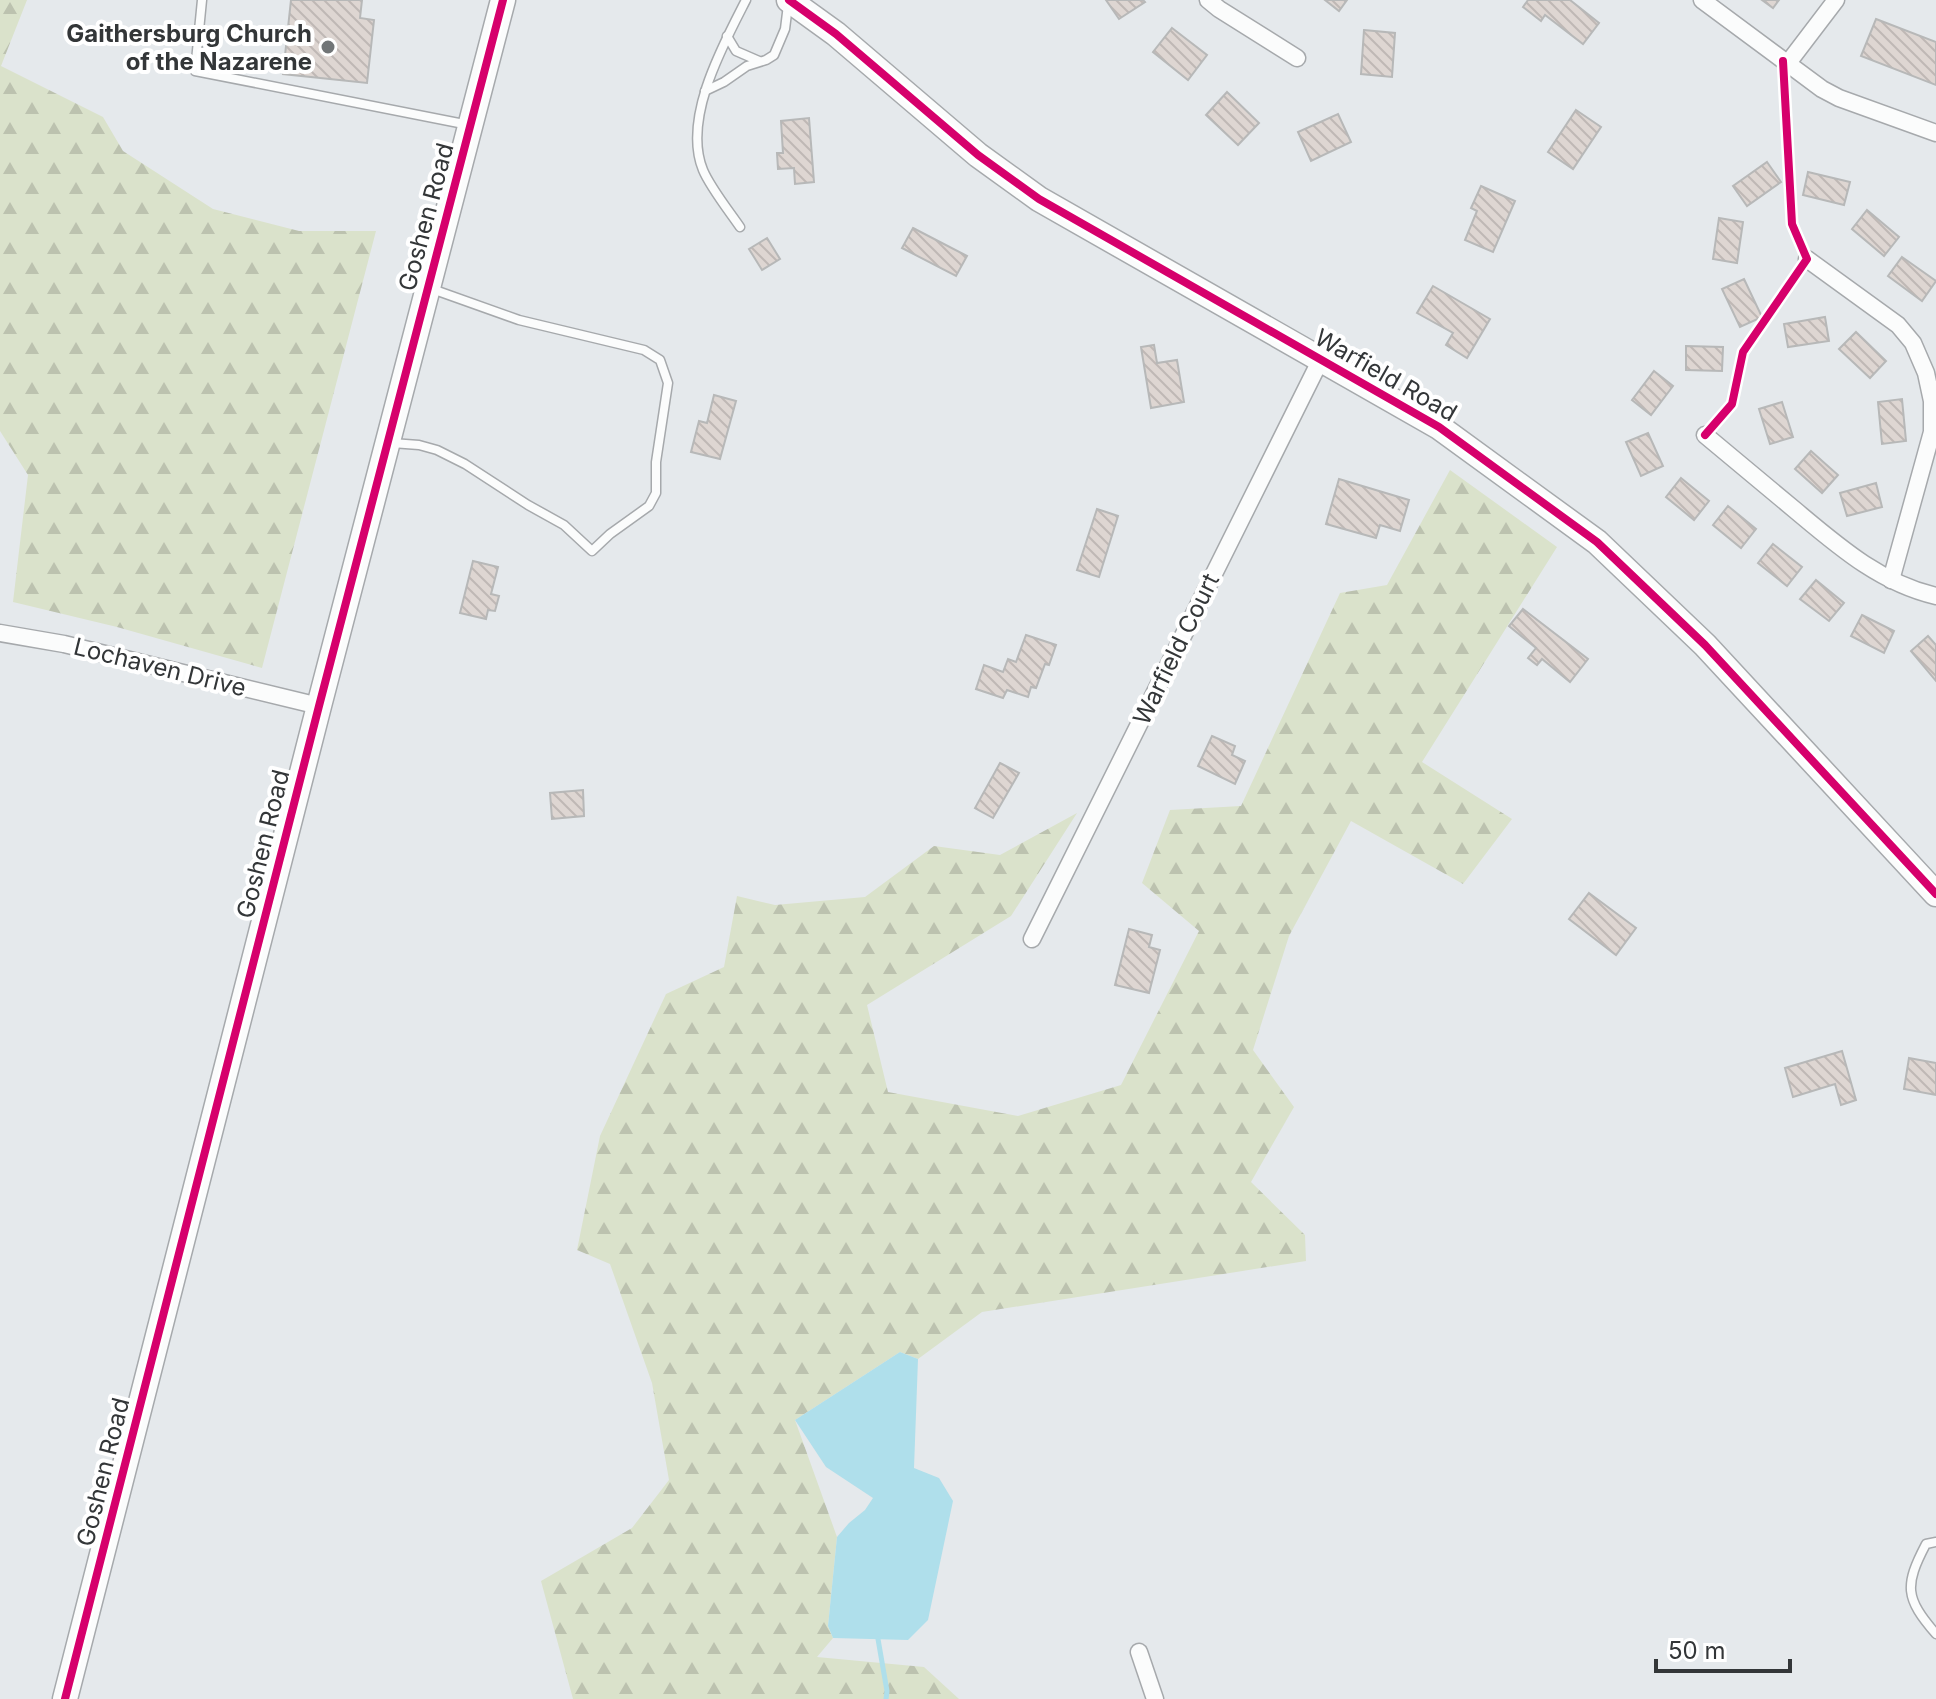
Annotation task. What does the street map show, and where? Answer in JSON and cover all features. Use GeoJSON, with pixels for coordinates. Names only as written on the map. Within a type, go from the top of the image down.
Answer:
{"type":"FeatureCollection","features":[{"type":"Feature","properties":{"kind":"street","name":"Goshen Road"},"geometry":{"type":"LineString","coordinates":[[65,1699],[503,0]]}},
{"type":"Feature","properties":{"kind":"street","name":"Warfield Road"},"geometry":{"type":"LineString","coordinates":[[789,0],[836,34],[978,155],[1039,199],[1439,427],[1597,542],[1705,645],[1936,894]]}},
{"type":"Feature","properties":{"kind":"street"},"geometry":{"type":"LineString","coordinates":[[1208,0],[1297,58]]}},
{"type":"Feature","properties":{"kind":"street"},"geometry":{"type":"LineString","coordinates":[[1702,0],[1822,89],[1936,133]]}},
{"type":"Feature","properties":{"kind":"street"},"geometry":{"type":"LineString","coordinates":[[1788,63],[1836,0]]}},
{"type":"Feature","properties":{"kind":"street"},"geometry":{"type":"LineString","coordinates":[[1807,259],[1898,325],[1931,370],[1932,432],[1891,580]]}},
{"type":"Feature","properties":{"kind":"street","name":"Warfield Court"},"geometry":{"type":"LineString","coordinates":[[1032,939],[1321,359]]}},
{"type":"Feature","properties":{"kind":"street"},"geometry":{"type":"LineString","coordinates":[[1705,435],[1851,556],[1891,580],[1936,596]]}},
{"type":"Feature","properties":{"kind":"street","name":"Lochaven Drive"},"geometry":{"type":"LineString","coordinates":[[0,633],[64,644],[319,706]]}},
{"type":"Feature","properties":{"kind":"street"},"geometry":{"type":"LineString","coordinates":[[1139,1652],[1155,1699]]}},
{"type":"Feature","properties":{"kind":"lane"},"geometry":{"type":"LineString","coordinates":[[202,0],[195,71],[470,125]]}},
{"type":"Feature","properties":{"kind":"lane"},"geometry":{"type":"LineString","coordinates":[[740,227],[703,170],[697,148],[699,115],[705,91],[714,64],[746,0]]}},
{"type":"Feature","properties":{"kind":"lane"},"geometry":{"type":"LineString","coordinates":[[705,91],[747,66],[774,55],[785,29],[789,0]]}},
{"type":"Feature","properties":{"kind":"lane"},"geometry":{"type":"LineString","coordinates":[[727,36],[736,51],[760,61]]}},
{"type":"Feature","properties":{"kind":"lane"},"geometry":{"type":"LineString","coordinates":[[388,443],[419,445],[465,464],[564,525],[592,551],[649,506],[656,493],[656,462],[668,383],[660,360],[644,350],[519,320],[428,287]]}},
{"type":"Feature","properties":{"kind":"lane"},"geometry":{"type":"LineString","coordinates":[[1936,1542],[1926,1544],[1914,1566],[1910,1589],[1916,1611],[1936,1634]]}},
{"type":"Feature","properties":{"kind":"green space"},"geometry":{"type":"Polygon","coordinates":[[[0,0],[27,0],[1,66],[103,117],[123,151],[213,209],[299,231],[376,231],[262,668],[117,627],[13,602],[28,475],[0,431],[0,0]]]}},
{"type":"Feature","properties":{"kind":"green space"},"geometry":{"type":"Polygon","coordinates":[[[1450,470],[1557,547],[1422,762],[1512,819],[1463,884],[1351,821],[1289,936],[1253,1050],[1294,1107],[1251,1182],[1305,1235],[1306,1261],[982,1312],[918,1359],[900,1352],[795,1420],[837,1537],[828,1626],[833,1638],[817,1657],[924,1667],[959,1699],[573,1699],[541,1581],[632,1528],[669,1480],[652,1383],[610,1264],[577,1250],[600,1136],[666,994],[724,967],[737,896],[775,905],[865,897],[934,846],[1000,855],[1077,813],[1011,916],[867,1005],[888,1092],[1018,1116],[1121,1085],[1199,931],[1142,883],[1170,810],[1241,806],[1340,593],[1387,585],[1450,470]]]}},
{"type":"Feature","properties":{"kind":"water"},"geometry":{"type":"Polygon","coordinates":[[[900,1352],[918,1359],[914,1468],[939,1478],[953,1501],[928,1620],[908,1640],[833,1638],[828,1626],[837,1537],[873,1498],[826,1467],[795,1420],[900,1352]]]}},
{"type":"Feature","properties":{"kind":"building","name":"Gaithersburg Church of the Nazarene"},"geometry":{"type":"Polygon","coordinates":[[[291,0],[362,0],[360,18],[374,20],[367,83],[283,74],[291,0]]]}},
{"type":"Feature","properties":{"kind":"building"},"geometry":{"type":"Polygon","coordinates":[[[1106,0],[1143,0],[1145,2],[1119,19],[1106,0]]]}},
{"type":"Feature","properties":{"kind":"building"},"geometry":{"type":"Polygon","coordinates":[[[1325,0],[1347,0],[1339,11],[1325,0]]]}},
{"type":"Feature","properties":{"kind":"building"},"geometry":{"type":"Polygon","coordinates":[[[1528,0],[1570,0],[1599,23],[1583,44],[1545,15],[1541,21],[1523,7],[1528,0]]]}},
{"type":"Feature","properties":{"kind":"building"},"geometry":{"type":"Polygon","coordinates":[[[1762,0],[1779,0],[1773,8],[1762,0]]]}},
{"type":"Feature","properties":{"kind":"building"},"geometry":{"type":"Polygon","coordinates":[[[1876,19],[1936,42],[1936,85],[1861,56],[1876,19]]]}},
{"type":"Feature","properties":{"kind":"building"},"geometry":{"type":"Polygon","coordinates":[[[1172,28],[1207,55],[1188,80],[1153,52],[1172,28]]]}},
{"type":"Feature","properties":{"kind":"building"},"geometry":{"type":"Polygon","coordinates":[[[1364,30],[1395,33],[1392,77],[1361,74],[1364,30]]]}},
{"type":"Feature","properties":{"kind":"building"},"geometry":{"type":"Polygon","coordinates":[[[1227,92],[1259,123],[1238,145],[1206,115],[1227,92]]]}},
{"type":"Feature","properties":{"kind":"building"},"geometry":{"type":"Polygon","coordinates":[[[1576,110],[1601,127],[1573,169],[1548,152],[1576,110]]]}},
{"type":"Feature","properties":{"kind":"building"},"geometry":{"type":"Polygon","coordinates":[[[1338,114],[1351,142],[1311,161],[1298,132],[1338,114]]]}},
{"type":"Feature","properties":{"kind":"building"},"geometry":{"type":"Polygon","coordinates":[[[809,118],[814,182],[795,184],[794,168],[778,169],[777,153],[783,153],[781,121],[809,118]]]}},
{"type":"Feature","properties":{"kind":"building"},"geometry":{"type":"Polygon","coordinates":[[[1767,162],[1781,182],[1747,206],[1733,186],[1767,162]]]}},
{"type":"Feature","properties":{"kind":"building"},"geometry":{"type":"Polygon","coordinates":[[[1808,172],[1850,182],[1844,205],[1803,195],[1808,172]]]}},
{"type":"Feature","properties":{"kind":"building"},"geometry":{"type":"Polygon","coordinates":[[[1481,186],[1515,201],[1493,252],[1465,240],[1477,211],[1471,208],[1481,186]]]}},
{"type":"Feature","properties":{"kind":"building"},"geometry":{"type":"Polygon","coordinates":[[[1867,210],[1899,237],[1884,256],[1852,229],[1867,210]]]}},
{"type":"Feature","properties":{"kind":"building"},"geometry":{"type":"Polygon","coordinates":[[[1719,218],[1743,222],[1737,263],[1713,259],[1719,218]]]}},
{"type":"Feature","properties":{"kind":"building"},"geometry":{"type":"Polygon","coordinates":[[[913,228],[967,256],[956,276],[902,248],[913,228]]]}},
{"type":"Feature","properties":{"kind":"building"},"geometry":{"type":"Polygon","coordinates":[[[767,238],[780,259],[762,270],[749,249],[767,238]]]}},
{"type":"Feature","properties":{"kind":"building"},"geometry":{"type":"Polygon","coordinates":[[[1902,257],[1936,281],[1922,301],[1888,276],[1902,257]]]}},
{"type":"Feature","properties":{"kind":"building"},"geometry":{"type":"Polygon","coordinates":[[[1744,279],[1762,317],[1740,327],[1722,289],[1744,279]]]}},
{"type":"Feature","properties":{"kind":"building"},"geometry":{"type":"Polygon","coordinates":[[[1433,286],[1490,319],[1467,358],[1446,345],[1453,333],[1417,313],[1433,286]]]}},
{"type":"Feature","properties":{"kind":"building"},"geometry":{"type":"Polygon","coordinates":[[[1825,317],[1829,341],[1788,347],[1784,324],[1825,317]]]}},
{"type":"Feature","properties":{"kind":"building"},"geometry":{"type":"Polygon","coordinates":[[[1856,332],[1886,361],[1870,378],[1839,349],[1856,332]]]}},
{"type":"Feature","properties":{"kind":"building"},"geometry":{"type":"Polygon","coordinates":[[[1154,345],[1157,363],[1177,360],[1184,402],[1151,408],[1141,347],[1154,345]]]}},
{"type":"Feature","properties":{"kind":"building"},"geometry":{"type":"Polygon","coordinates":[[[1686,346],[1723,347],[1722,371],[1686,370],[1686,346]]]}},
{"type":"Feature","properties":{"kind":"building"},"geometry":{"type":"Polygon","coordinates":[[[1654,371],[1673,386],[1651,415],[1632,400],[1654,371]]]}},
{"type":"Feature","properties":{"kind":"building"},"geometry":{"type":"Polygon","coordinates":[[[714,395],[736,401],[720,459],[691,452],[699,421],[707,423],[714,395]]]}},
{"type":"Feature","properties":{"kind":"building"},"geometry":{"type":"Polygon","coordinates":[[[1902,399],[1906,441],[1882,444],[1878,402],[1902,399]]]}},
{"type":"Feature","properties":{"kind":"building"},"geometry":{"type":"Polygon","coordinates":[[[1782,402],[1793,437],[1770,444],[1759,409],[1782,402]]]}},
{"type":"Feature","properties":{"kind":"building"},"geometry":{"type":"Polygon","coordinates":[[[1648,433],[1663,466],[1641,476],[1626,442],[1648,433]]]}},
{"type":"Feature","properties":{"kind":"building"},"geometry":{"type":"Polygon","coordinates":[[[1811,451],[1838,475],[1822,493],[1795,469],[1811,451]]]}},
{"type":"Feature","properties":{"kind":"building"},"geometry":{"type":"Polygon","coordinates":[[[1681,478],[1709,501],[1694,520],[1666,497],[1681,478]]]}},
{"type":"Feature","properties":{"kind":"building"},"geometry":{"type":"Polygon","coordinates":[[[1339,479],[1409,500],[1400,531],[1380,525],[1376,538],[1326,524],[1339,479]]]}},
{"type":"Feature","properties":{"kind":"building"},"geometry":{"type":"Polygon","coordinates":[[[1876,483],[1882,507],[1847,516],[1840,493],[1876,483]]]}},
{"type":"Feature","properties":{"kind":"building"},"geometry":{"type":"Polygon","coordinates":[[[1728,506],[1756,529],[1741,548],[1713,525],[1728,506]]]}},
{"type":"Feature","properties":{"kind":"building"},"geometry":{"type":"Polygon","coordinates":[[[1097,509],[1118,516],[1099,577],[1077,570],[1097,509]]]}},
{"type":"Feature","properties":{"kind":"building"},"geometry":{"type":"Polygon","coordinates":[[[1773,544],[1802,567],[1787,586],[1758,563],[1773,544]]]}},
{"type":"Feature","properties":{"kind":"building"},"geometry":{"type":"Polygon","coordinates":[[[473,561],[498,567],[491,594],[499,596],[495,611],[488,610],[486,619],[460,613],[473,561]]]}},
{"type":"Feature","properties":{"kind":"building"},"geometry":{"type":"Polygon","coordinates":[[[1816,580],[1844,603],[1829,621],[1800,599],[1816,580]]]}},
{"type":"Feature","properties":{"kind":"building"},"geometry":{"type":"Polygon","coordinates":[[[1523,609],[1588,659],[1570,682],[1542,659],[1537,665],[1528,658],[1536,648],[1509,626],[1523,609]]]}},
{"type":"Feature","properties":{"kind":"building"},"geometry":{"type":"Polygon","coordinates":[[[1862,615],[1894,631],[1884,653],[1851,636],[1862,615]]]}},
{"type":"Feature","properties":{"kind":"building"},"geometry":{"type":"Polygon","coordinates":[[[1026,635],[1056,645],[1049,665],[1045,664],[1036,688],[1031,687],[1028,697],[1007,690],[1003,698],[976,689],[984,665],[1003,672],[1008,659],[1016,662],[1026,635]]]}},
{"type":"Feature","properties":{"kind":"building"},"geometry":{"type":"Polygon","coordinates":[[[1928,636],[1936,645],[1936,681],[1911,651],[1928,636]]]}},
{"type":"Feature","properties":{"kind":"building"},"geometry":{"type":"Polygon","coordinates":[[[1212,736],[1235,746],[1232,755],[1245,761],[1235,784],[1198,766],[1212,736]]]}},
{"type":"Feature","properties":{"kind":"building"},"geometry":{"type":"Polygon","coordinates":[[[1000,763],[1019,773],[993,818],[975,808],[1000,763]]]}},
{"type":"Feature","properties":{"kind":"building"},"geometry":{"type":"Polygon","coordinates":[[[583,790],[584,816],[552,819],[550,793],[583,790]]]}},
{"type":"Feature","properties":{"kind":"building"},"geometry":{"type":"Polygon","coordinates":[[[1589,893],[1636,928],[1616,955],[1569,919],[1589,893]]]}},
{"type":"Feature","properties":{"kind":"building"},"geometry":{"type":"Polygon","coordinates":[[[1129,929],[1152,935],[1149,947],[1160,950],[1149,993],[1115,985],[1129,929]]]}},
{"type":"Feature","properties":{"kind":"building"},"geometry":{"type":"Polygon","coordinates":[[[1842,1051],[1856,1100],[1841,1105],[1835,1084],[1793,1097],[1785,1068],[1842,1051]]]}},
{"type":"Feature","properties":{"kind":"building"},"geometry":{"type":"Polygon","coordinates":[[[1909,1058],[1936,1063],[1936,1095],[1904,1089],[1909,1058]]]}},
{"type":"Feature","properties":{"kind":"waterway"},"geometry":{"type":"LineString","coordinates":[[878,1639],[886,1699]]}},
{"type":"Feature","properties":{"kind":"cycle path"},"geometry":{"type":"LineString","coordinates":[[65,1699],[503,0]]}},
{"type":"Feature","properties":{"kind":"cycle path"},"geometry":{"type":"LineString","coordinates":[[789,0],[836,34],[978,155],[1039,199],[1439,427],[1597,542],[1705,645],[1936,894]]}},
{"type":"Feature","properties":{"kind":"cycle path"},"geometry":{"type":"LineString","coordinates":[[1705,435],[1732,404],[1743,352],[1807,259],[1792,224],[1783,61]]}},
{"type":"Feature","properties":{"kind":"place","name":"Gaithersburg Church of the Nazarene"},"geometry":{"type":"Point","coordinates":[328,47]}}]}
